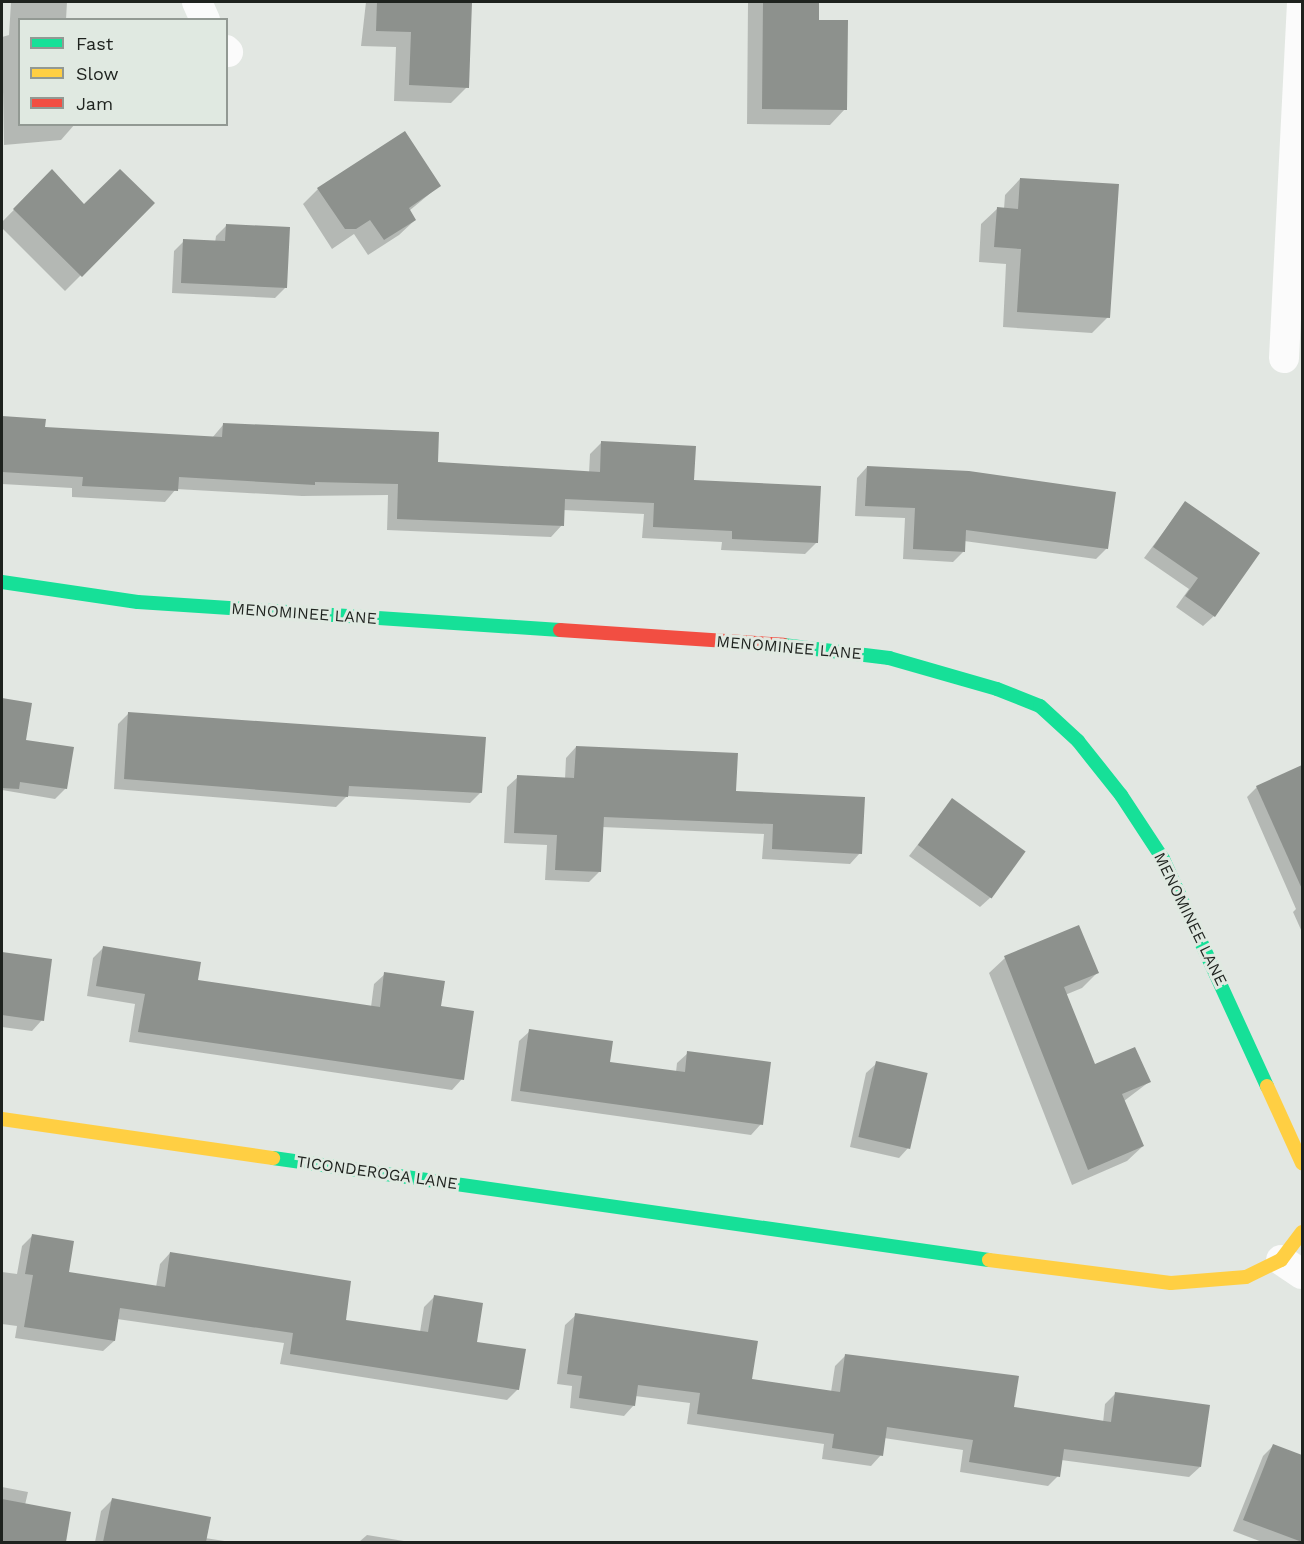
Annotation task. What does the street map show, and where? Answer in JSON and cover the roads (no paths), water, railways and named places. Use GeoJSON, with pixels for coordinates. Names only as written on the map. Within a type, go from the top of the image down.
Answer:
{"type":"FeatureCollection","features":[{"type":"Feature","properties":{"kind":"street"},"geometry":{"type":"LineString","coordinates":[[197,2],[204,18]]}},
{"type":"Feature","properties":{"kind":"street"},"geometry":{"type":"LineString","coordinates":[[1284,358],[1302,2]]}},
{"type":"Feature","properties":{"kind":"street","name":"MENOMINEE LANE"},"geometry":{"type":"LineString","coordinates":[[2,582],[138,602],[807,647],[889,658],[997,689],[1040,706],[1078,741],[1121,795],[1163,858],[1302,1163]]}},
{"type":"Feature","properties":{"kind":"street","name":"TICONDEROGA LANE"},"geometry":{"type":"LineString","coordinates":[[2,1119],[1098,1276],[1171,1283],[1246,1277],[1292,1267]]}},
{"type":"Feature","properties":{"kind":"street"},"geometry":{"type":"LineString","coordinates":[[1292,1267],[1302,1232]]}}]}
